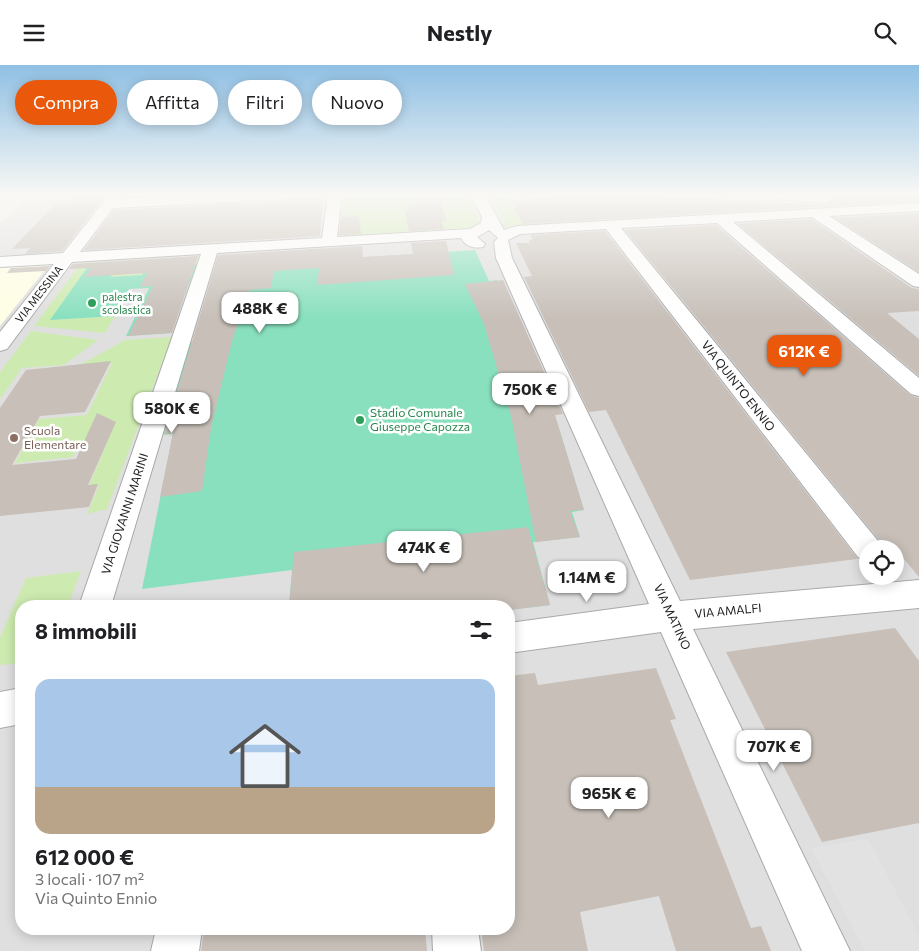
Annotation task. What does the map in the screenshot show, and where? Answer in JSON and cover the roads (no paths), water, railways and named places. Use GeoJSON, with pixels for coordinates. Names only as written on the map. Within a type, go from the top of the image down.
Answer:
{"type":"FeatureCollection","features":[{"type":"Feature","properties":{"kind":"street","name":"VIA MESSINA"},"geometry":{"type":"LineString","coordinates":[[0,345],[84,236]]}},
{"type":"Feature","properties":{"kind":"street"},"geometry":{"type":"LineString","coordinates":[[329,243],[330,236]]}},
{"type":"Feature","properties":{"kind":"street"},"geometry":{"type":"LineString","coordinates":[[0,262],[427,236]]}},
{"type":"Feature","properties":{"kind":"street"},"geometry":{"type":"LineString","coordinates":[[452,236],[489,237]]}},
{"type":"Feature","properties":{"kind":"street","name":"VIA QUINTO ENNIO"},"geometry":{"type":"LineString","coordinates":[[619,236],[861,540]]}},
{"type":"Feature","properties":{"kind":"street"},"geometry":{"type":"LineString","coordinates":[[741,236],[919,389]]}},
{"type":"Feature","properties":{"kind":"street"},"geometry":{"type":"LineString","coordinates":[[850,236],[919,282]]}},
{"type":"Feature","properties":{"kind":"street","name":"VIA MATINO"},"geometry":{"type":"LineString","coordinates":[[489,237],[672,616],[826,951]]}},
{"type":"Feature","properties":{"kind":"street","name":"VIA GIOVANNI MARINI"},"geometry":{"type":"LineString","coordinates":[[97,600],[210,250]]}},
{"type":"Feature","properties":{"kind":"street","name":"VIA AMALFI"},"geometry":{"type":"LineString","coordinates":[[515,637],[672,616],[908,595]]}},
{"type":"Feature","properties":{"kind":"street"},"geometry":{"type":"LineString","coordinates":[[0,710],[15,707]]}},
{"type":"Feature","properties":{"kind":"street"},"geometry":{"type":"LineString","coordinates":[[175,951],[178,935]]}},
{"type":"Feature","properties":{"kind":"street"},"geometry":{"type":"LineString","coordinates":[[456,935],[457,951]]}},
{"type":"Feature","properties":{"kind":"place","name":"palestra scolastica"},"geometry":{"type":"Point","coordinates":[92,303]}},
{"type":"Feature","properties":{"kind":"place","name":"Stadio Comunale Giuseppe Capozza"},"geometry":{"type":"Point","coordinates":[360,420]}},
{"type":"Feature","properties":{"kind":"place","name":"Scuola Elementare"},"geometry":{"type":"Point","coordinates":[14,438]}}]}
